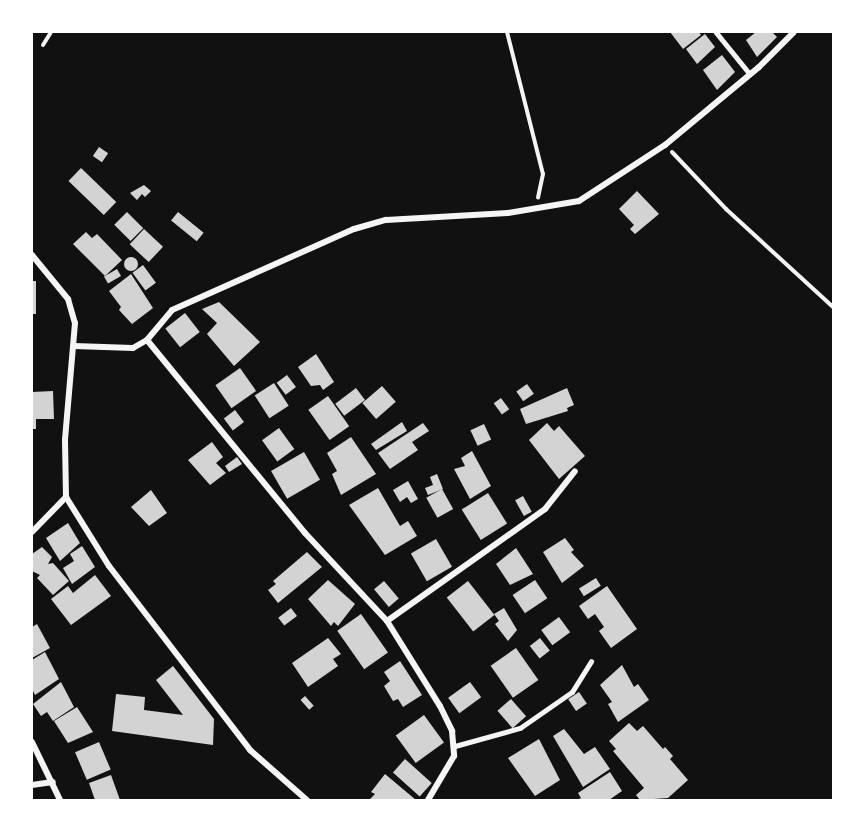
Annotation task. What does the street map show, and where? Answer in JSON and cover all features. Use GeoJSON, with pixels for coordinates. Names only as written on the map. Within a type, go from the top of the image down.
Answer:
{"type":"FeatureCollection","features":[{"type":"Feature","properties":{"kind":"street"},"geometry":{"type":"LineString","coordinates":[[74,346],[133,348],[147,340],[172,310],[354,228],[386,220],[536,208],[579,201],[665,145],[750,74],[794,32]]}},
{"type":"Feature","properties":{"kind":"street"},"geometry":{"type":"LineString","coordinates":[[32,255],[68,299],[75,323],[65,440],[66,497],[109,566],[250,750],[307,801]]}},
{"type":"Feature","properties":{"kind":"street"},"geometry":{"type":"LineString","coordinates":[[147,340],[305,533],[387,621],[440,706],[455,746],[454,756],[428,801]]}},
{"type":"Feature","properties":{"kind":"street"},"geometry":{"type":"LineString","coordinates":[[387,621],[545,509],[575,471]]}},
{"type":"Feature","properties":{"kind":"street"},"geometry":{"type":"LineString","coordinates":[[32,532],[66,497]]}},
{"type":"Feature","properties":{"kind":"street"},"geometry":{"type":"LineString","coordinates":[[32,742],[53,782],[60,801]]}},
{"type":"Feature","properties":{"kind":"street"},"geometry":{"type":"LineString","coordinates":[[32,785],[53,782]]}},
{"type":"Feature","properties":{"kind":"lane"},"geometry":{"type":"LineString","coordinates":[[716,32],[750,74]]}},
{"type":"Feature","properties":{"kind":"lane"},"geometry":{"type":"LineString","coordinates":[[455,746],[520,728],[572,692],[591,661]]}},
{"type":"Feature","properties":{"kind":"path"},"geometry":{"type":"LineString","coordinates":[[43,45],[51,32]]}},
{"type":"Feature","properties":{"kind":"path"},"geometry":{"type":"LineString","coordinates":[[507,32],[543,174],[536,208]]}},
{"type":"Feature","properties":{"kind":"path"},"geometry":{"type":"LineString","coordinates":[[665,145],[726,208],[834,308]]}},
{"type":"Feature","properties":{"kind":"building"},"geometry":{"type":"Polygon","coordinates":[[[670,32],[699,32],[701,35],[683,49],[670,32]]]}},
{"type":"Feature","properties":{"kind":"building"},"geometry":{"type":"Polygon","coordinates":[[[756,32],[772,32],[777,37],[757,57],[746,40],[756,32]]]}},
{"type":"Feature","properties":{"kind":"building"},"geometry":{"type":"Polygon","coordinates":[[[705,34],[715,47],[697,64],[686,49],[705,34]]]}},
{"type":"Feature","properties":{"kind":"building"},"geometry":{"type":"Polygon","coordinates":[[[722,55],[735,72],[717,90],[703,70],[722,55]]]}},
{"type":"Feature","properties":{"kind":"building"},"geometry":{"type":"Polygon","coordinates":[[[99,147],[108,153],[102,162],[93,156],[99,147]]]}},
{"type":"Feature","properties":{"kind":"building"},"geometry":{"type":"Polygon","coordinates":[[[81,168],[116,202],[104,215],[68,181],[81,168]]]}},
{"type":"Feature","properties":{"kind":"building"},"geometry":{"type":"Polygon","coordinates":[[[144,185],[151,191],[145,197],[142,194],[137,200],[130,193],[144,185]]]}},
{"type":"Feature","properties":{"kind":"building"},"geometry":{"type":"Polygon","coordinates":[[[637,191],[659,214],[635,234],[630,229],[634,225],[619,209],[637,191]]]}},
{"type":"Feature","properties":{"kind":"building"},"geometry":{"type":"Polygon","coordinates":[[[127,212],[143,228],[131,241],[114,225],[127,212]]]}},
{"type":"Feature","properties":{"kind":"building"},"geometry":{"type":"Polygon","coordinates":[[[178,212],[204,233],[197,241],[171,221],[178,212]]]}},
{"type":"Feature","properties":{"kind":"building"},"geometry":{"type":"Polygon","coordinates":[[[144,229],[163,247],[149,262],[130,244],[144,229]]]}},
{"type":"Feature","properties":{"kind":"building"},"geometry":{"type":"Polygon","coordinates":[[[86,232],[92,238],[97,234],[122,260],[105,276],[73,244],[86,232]]]}},
{"type":"Feature","properties":{"kind":"building"},"geometry":{"type":"Polygon","coordinates":[[[128,257],[134,257],[138,264],[134,271],[128,271],[124,267],[124,261],[128,257]]]}},
{"type":"Feature","properties":{"kind":"building"},"geometry":{"type":"Polygon","coordinates":[[[143,265],[156,283],[145,290],[132,273],[143,265]]]}},
{"type":"Feature","properties":{"kind":"building"},"geometry":{"type":"Polygon","coordinates":[[[117,269],[121,276],[108,283],[104,276],[117,269]]]}},
{"type":"Feature","properties":{"kind":"building"},"geometry":{"type":"Polygon","coordinates":[[[131,274],[153,308],[132,324],[119,310],[121,307],[109,291],[131,274]]]}},
{"type":"Feature","properties":{"kind":"building"},"geometry":{"type":"Polygon","coordinates":[[[32,281],[36,281],[36,314],[32,314],[32,281]]]}},
{"type":"Feature","properties":{"kind":"building"},"geometry":{"type":"Polygon","coordinates":[[[219,302],[260,342],[234,366],[207,334],[217,323],[202,309],[219,302]]]}},
{"type":"Feature","properties":{"kind":"building"},"geometry":{"type":"Polygon","coordinates":[[[185,313],[200,332],[180,347],[165,328],[185,313]]]}},
{"type":"Feature","properties":{"kind":"building"},"geometry":{"type":"Polygon","coordinates":[[[316,354],[334,382],[323,390],[320,385],[311,386],[298,367],[316,354]]]}},
{"type":"Feature","properties":{"kind":"building"},"geometry":{"type":"Polygon","coordinates":[[[240,368],[256,391],[231,408],[215,385],[240,368]]]}},
{"type":"Feature","properties":{"kind":"building"},"geometry":{"type":"Polygon","coordinates":[[[287,375],[296,387],[286,395],[277,383],[287,375]]]}},
{"type":"Feature","properties":{"kind":"building"},"geometry":{"type":"Polygon","coordinates":[[[274,383],[289,406],[269,418],[255,396],[274,383]]]}},
{"type":"Feature","properties":{"kind":"building"},"geometry":{"type":"Polygon","coordinates":[[[527,384],[534,394],[523,401],[516,391],[527,384]]]}},
{"type":"Feature","properties":{"kind":"building"},"geometry":{"type":"Polygon","coordinates":[[[382,386],[396,402],[376,419],[362,403],[382,386]]]}},
{"type":"Feature","properties":{"kind":"building"},"geometry":{"type":"Polygon","coordinates":[[[356,388],[365,400],[344,416],[335,404],[356,388]]]}},
{"type":"Feature","properties":{"kind":"building"},"geometry":{"type":"Polygon","coordinates":[[[567,388],[574,405],[567,408],[568,411],[526,424],[520,409],[567,388]]]}},
{"type":"Feature","properties":{"kind":"building"},"geometry":{"type":"Polygon","coordinates":[[[53,391],[54,419],[36,419],[36,429],[32,429],[32,392],[53,391]]]}},
{"type":"Feature","properties":{"kind":"building"},"geometry":{"type":"Polygon","coordinates":[[[328,396],[349,426],[330,440],[308,410],[328,396]]]}},
{"type":"Feature","properties":{"kind":"building"},"geometry":{"type":"Polygon","coordinates":[[[501,398],[509,409],[502,415],[494,403],[501,398]]]}},
{"type":"Feature","properties":{"kind":"building"},"geometry":{"type":"Polygon","coordinates":[[[235,410],[244,422],[233,430],[224,418],[235,410]]]}},
{"type":"Feature","properties":{"kind":"building"},"geometry":{"type":"Polygon","coordinates":[[[402,422],[407,431],[376,450],[371,444],[402,422]]]}},
{"type":"Feature","properties":{"kind":"building"},"geometry":{"type":"Polygon","coordinates":[[[423,423],[429,431],[412,442],[418,450],[390,469],[378,453],[423,423]]]}},
{"type":"Feature","properties":{"kind":"building"},"geometry":{"type":"Polygon","coordinates":[[[547,423],[554,431],[559,426],[585,456],[559,479],[529,440],[547,423]]]}},
{"type":"Feature","properties":{"kind":"building"},"geometry":{"type":"Polygon","coordinates":[[[484,424],[491,439],[478,446],[470,430],[484,424]]]}},
{"type":"Feature","properties":{"kind":"building"},"geometry":{"type":"Polygon","coordinates":[[[279,428],[294,449],[277,461],[262,440],[279,428]]]}},
{"type":"Feature","properties":{"kind":"building"},"geometry":{"type":"Polygon","coordinates":[[[351,437],[376,474],[341,495],[332,474],[337,471],[327,453],[351,437]]]}},
{"type":"Feature","properties":{"kind":"building"},"geometry":{"type":"Polygon","coordinates":[[[212,442],[223,457],[216,463],[226,473],[210,485],[188,460],[212,442]]]}},
{"type":"Feature","properties":{"kind":"building"},"geometry":{"type":"Polygon","coordinates":[[[472,451],[491,486],[470,499],[454,469],[465,466],[461,458],[472,451]]]}},
{"type":"Feature","properties":{"kind":"building"},"geometry":{"type":"Polygon","coordinates":[[[304,452],[320,480],[287,499],[271,471],[304,452]]]}},
{"type":"Feature","properties":{"kind":"building"},"geometry":{"type":"Polygon","coordinates":[[[237,457],[242,464],[229,472],[225,466],[237,457]]]}},
{"type":"Feature","properties":{"kind":"building"},"geometry":{"type":"Polygon","coordinates":[[[437,474],[443,489],[428,495],[425,488],[433,485],[430,477],[437,474]]]}},
{"type":"Feature","properties":{"kind":"building"},"geometry":{"type":"Polygon","coordinates":[[[408,481],[418,499],[411,503],[407,497],[400,502],[393,490],[408,481]]]}},
{"type":"Feature","properties":{"kind":"building"},"geometry":{"type":"Polygon","coordinates":[[[378,488],[400,526],[408,521],[417,536],[385,555],[349,505],[378,488]]]}},
{"type":"Feature","properties":{"kind":"building"},"geometry":{"type":"Polygon","coordinates":[[[442,489],[453,509],[437,518],[426,498],[442,489]]]}},
{"type":"Feature","properties":{"kind":"building"},"geometry":{"type":"Polygon","coordinates":[[[151,490],[167,513],[149,526],[131,507],[151,490]]]}},
{"type":"Feature","properties":{"kind":"building"},"geometry":{"type":"Polygon","coordinates":[[[488,493],[507,524],[481,540],[462,509],[488,493]]]}},
{"type":"Feature","properties":{"kind":"building"},"geometry":{"type":"Polygon","coordinates":[[[523,496],[532,512],[524,516],[515,500],[523,496]]]}},
{"type":"Feature","properties":{"kind":"building"},"geometry":{"type":"Polygon","coordinates":[[[68,523],[80,543],[60,561],[46,538],[68,523]]]}},
{"type":"Feature","properties":{"kind":"building"},"geometry":{"type":"Polygon","coordinates":[[[565,538],[574,550],[571,552],[584,566],[562,583],[543,552],[565,538]]]}},
{"type":"Feature","properties":{"kind":"building"},"geometry":{"type":"Polygon","coordinates":[[[436,539],[452,567],[427,581],[411,554],[436,539]]]}},
{"type":"Feature","properties":{"kind":"building"},"geometry":{"type":"Polygon","coordinates":[[[82,546],[95,567],[72,584],[63,568],[74,561],[70,554],[82,546]]]}},
{"type":"Feature","properties":{"kind":"building"},"geometry":{"type":"Polygon","coordinates":[[[42,547],[52,557],[48,564],[53,563],[69,581],[53,595],[37,578],[40,575],[32,571],[32,554],[42,547]]]}},
{"type":"Feature","properties":{"kind":"building"},"geometry":{"type":"Polygon","coordinates":[[[516,548],[533,574],[510,585],[496,564],[516,548]]]}},
{"type":"Feature","properties":{"kind":"building"},"geometry":{"type":"Polygon","coordinates":[[[307,552],[322,567],[278,603],[268,590],[276,584],[273,581],[307,552]]]}},
{"type":"Feature","properties":{"kind":"building"},"geometry":{"type":"Polygon","coordinates":[[[95,575],[111,596],[71,625],[51,599],[68,586],[73,593],[95,575]]]}},
{"type":"Feature","properties":{"kind":"building"},"geometry":{"type":"Polygon","coordinates":[[[596,578],[601,586],[584,596],[579,589],[596,578]]]}},
{"type":"Feature","properties":{"kind":"building"},"geometry":{"type":"Polygon","coordinates":[[[328,580],[355,604],[338,626],[334,622],[331,626],[308,599],[328,580]]]}},
{"type":"Feature","properties":{"kind":"building"},"geometry":{"type":"Polygon","coordinates":[[[535,580],[547,598],[525,613],[513,595],[535,580]]]}},
{"type":"Feature","properties":{"kind":"building"},"geometry":{"type":"Polygon","coordinates":[[[384,581],[399,599],[389,607],[374,589],[384,581]]]}},
{"type":"Feature","properties":{"kind":"building"},"geometry":{"type":"Polygon","coordinates":[[[468,581],[494,615],[473,632],[447,598],[468,581]]]}},
{"type":"Feature","properties":{"kind":"building"},"geometry":{"type":"Polygon","coordinates":[[[607,586],[637,629],[611,648],[599,631],[604,627],[595,614],[588,619],[579,606],[607,586]]]}},
{"type":"Feature","properties":{"kind":"building"},"geometry":{"type":"Polygon","coordinates":[[[291,608],[297,616],[284,626],[278,618],[291,608]]]}},
{"type":"Feature","properties":{"kind":"building"},"geometry":{"type":"Polygon","coordinates":[[[504,608],[517,630],[508,641],[495,624],[499,621],[494,614],[504,608]]]}},
{"type":"Feature","properties":{"kind":"building"},"geometry":{"type":"Polygon","coordinates":[[[361,614],[388,653],[364,669],[337,631],[361,614]]]}},
{"type":"Feature","properties":{"kind":"building"},"geometry":{"type":"Polygon","coordinates":[[[559,617],[570,632],[552,645],[541,630],[559,617]]]}},
{"type":"Feature","properties":{"kind":"building"},"geometry":{"type":"Polygon","coordinates":[[[37,624],[50,648],[32,658],[32,627],[37,624]]]}},
{"type":"Feature","properties":{"kind":"building"},"geometry":{"type":"Polygon","coordinates":[[[328,638],[341,654],[333,659],[338,666],[308,687],[292,663],[328,638]]]}},
{"type":"Feature","properties":{"kind":"building"},"geometry":{"type":"Polygon","coordinates":[[[540,638],[550,651],[540,659],[530,646],[540,638]]]}},
{"type":"Feature","properties":{"kind":"building"},"geometry":{"type":"Polygon","coordinates":[[[516,648],[538,680],[513,698],[491,666],[516,648]]]}},
{"type":"Feature","properties":{"kind":"building"},"geometry":{"type":"Polygon","coordinates":[[[45,652],[59,679],[35,695],[32,689],[32,660],[45,652]]]}},
{"type":"Feature","properties":{"kind":"building"},"geometry":{"type":"Polygon","coordinates":[[[400,661],[422,695],[403,707],[398,699],[393,701],[384,686],[390,681],[384,672],[400,661]]]}},
{"type":"Feature","properties":{"kind":"building"},"geometry":{"type":"Polygon","coordinates":[[[622,665],[634,687],[638,684],[649,700],[618,722],[608,704],[612,702],[600,685],[622,665]]]}},
{"type":"Feature","properties":{"kind":"building"},"geometry":{"type":"Polygon","coordinates":[[[173,666],[214,719],[213,745],[112,731],[116,694],[145,697],[144,710],[183,715],[156,680],[173,666]]]}},
{"type":"Feature","properties":{"kind":"building"},"geometry":{"type":"Polygon","coordinates":[[[61,682],[74,707],[53,721],[47,712],[41,716],[33,704],[61,682]]]}},
{"type":"Feature","properties":{"kind":"building"},"geometry":{"type":"Polygon","coordinates":[[[470,682],[481,697],[459,713],[448,698],[470,682]]]}},
{"type":"Feature","properties":{"kind":"building"},"geometry":{"type":"Polygon","coordinates":[[[579,692],[587,704],[576,711],[568,699],[579,692]]]}},
{"type":"Feature","properties":{"kind":"building"},"geometry":{"type":"Polygon","coordinates":[[[305,696],[314,706],[309,710],[301,700],[305,696]]]}},
{"type":"Feature","properties":{"kind":"building"},"geometry":{"type":"Polygon","coordinates":[[[511,699],[526,716],[513,728],[497,711],[511,699]]]}},
{"type":"Feature","properties":{"kind":"building"},"geometry":{"type":"Polygon","coordinates":[[[77,707],[93,732],[68,743],[54,721],[77,707]]]}},
{"type":"Feature","properties":{"kind":"building"},"geometry":{"type":"Polygon","coordinates":[[[424,715],[444,743],[416,763],[396,736],[424,715]]]}},
{"type":"Feature","properties":{"kind":"building"},"geometry":{"type":"Polygon","coordinates":[[[629,723],[637,731],[643,726],[663,749],[665,747],[673,756],[670,759],[688,780],[668,798],[640,800],[636,795],[644,788],[613,751],[616,749],[609,741],[629,723]]]}},
{"type":"Feature","properties":{"kind":"building"},"geometry":{"type":"Polygon","coordinates":[[[564,729],[584,754],[595,747],[610,769],[583,787],[553,736],[564,729]]]}},
{"type":"Feature","properties":{"kind":"building"},"geometry":{"type":"Polygon","coordinates":[[[539,739],[560,780],[535,796],[508,758],[539,739]]]}},
{"type":"Feature","properties":{"kind":"building"},"geometry":{"type":"Polygon","coordinates":[[[99,742],[111,770],[87,780],[75,752],[99,742]]]}},
{"type":"Feature","properties":{"kind":"building"},"geometry":{"type":"Polygon","coordinates":[[[405,759],[432,783],[420,796],[393,772],[405,759]]]}},
{"type":"Feature","properties":{"kind":"building"},"geometry":{"type":"Polygon","coordinates":[[[610,772],[622,791],[609,800],[577,800],[581,798],[578,793],[610,772]]]}},
{"type":"Feature","properties":{"kind":"building"},"geometry":{"type":"Polygon","coordinates":[[[385,774],[416,800],[369,800],[375,794],[371,792],[385,774]]]}},
{"type":"Feature","properties":{"kind":"building"},"geometry":{"type":"Polygon","coordinates":[[[111,775],[120,800],[95,800],[89,783],[111,775]]]}}]}
